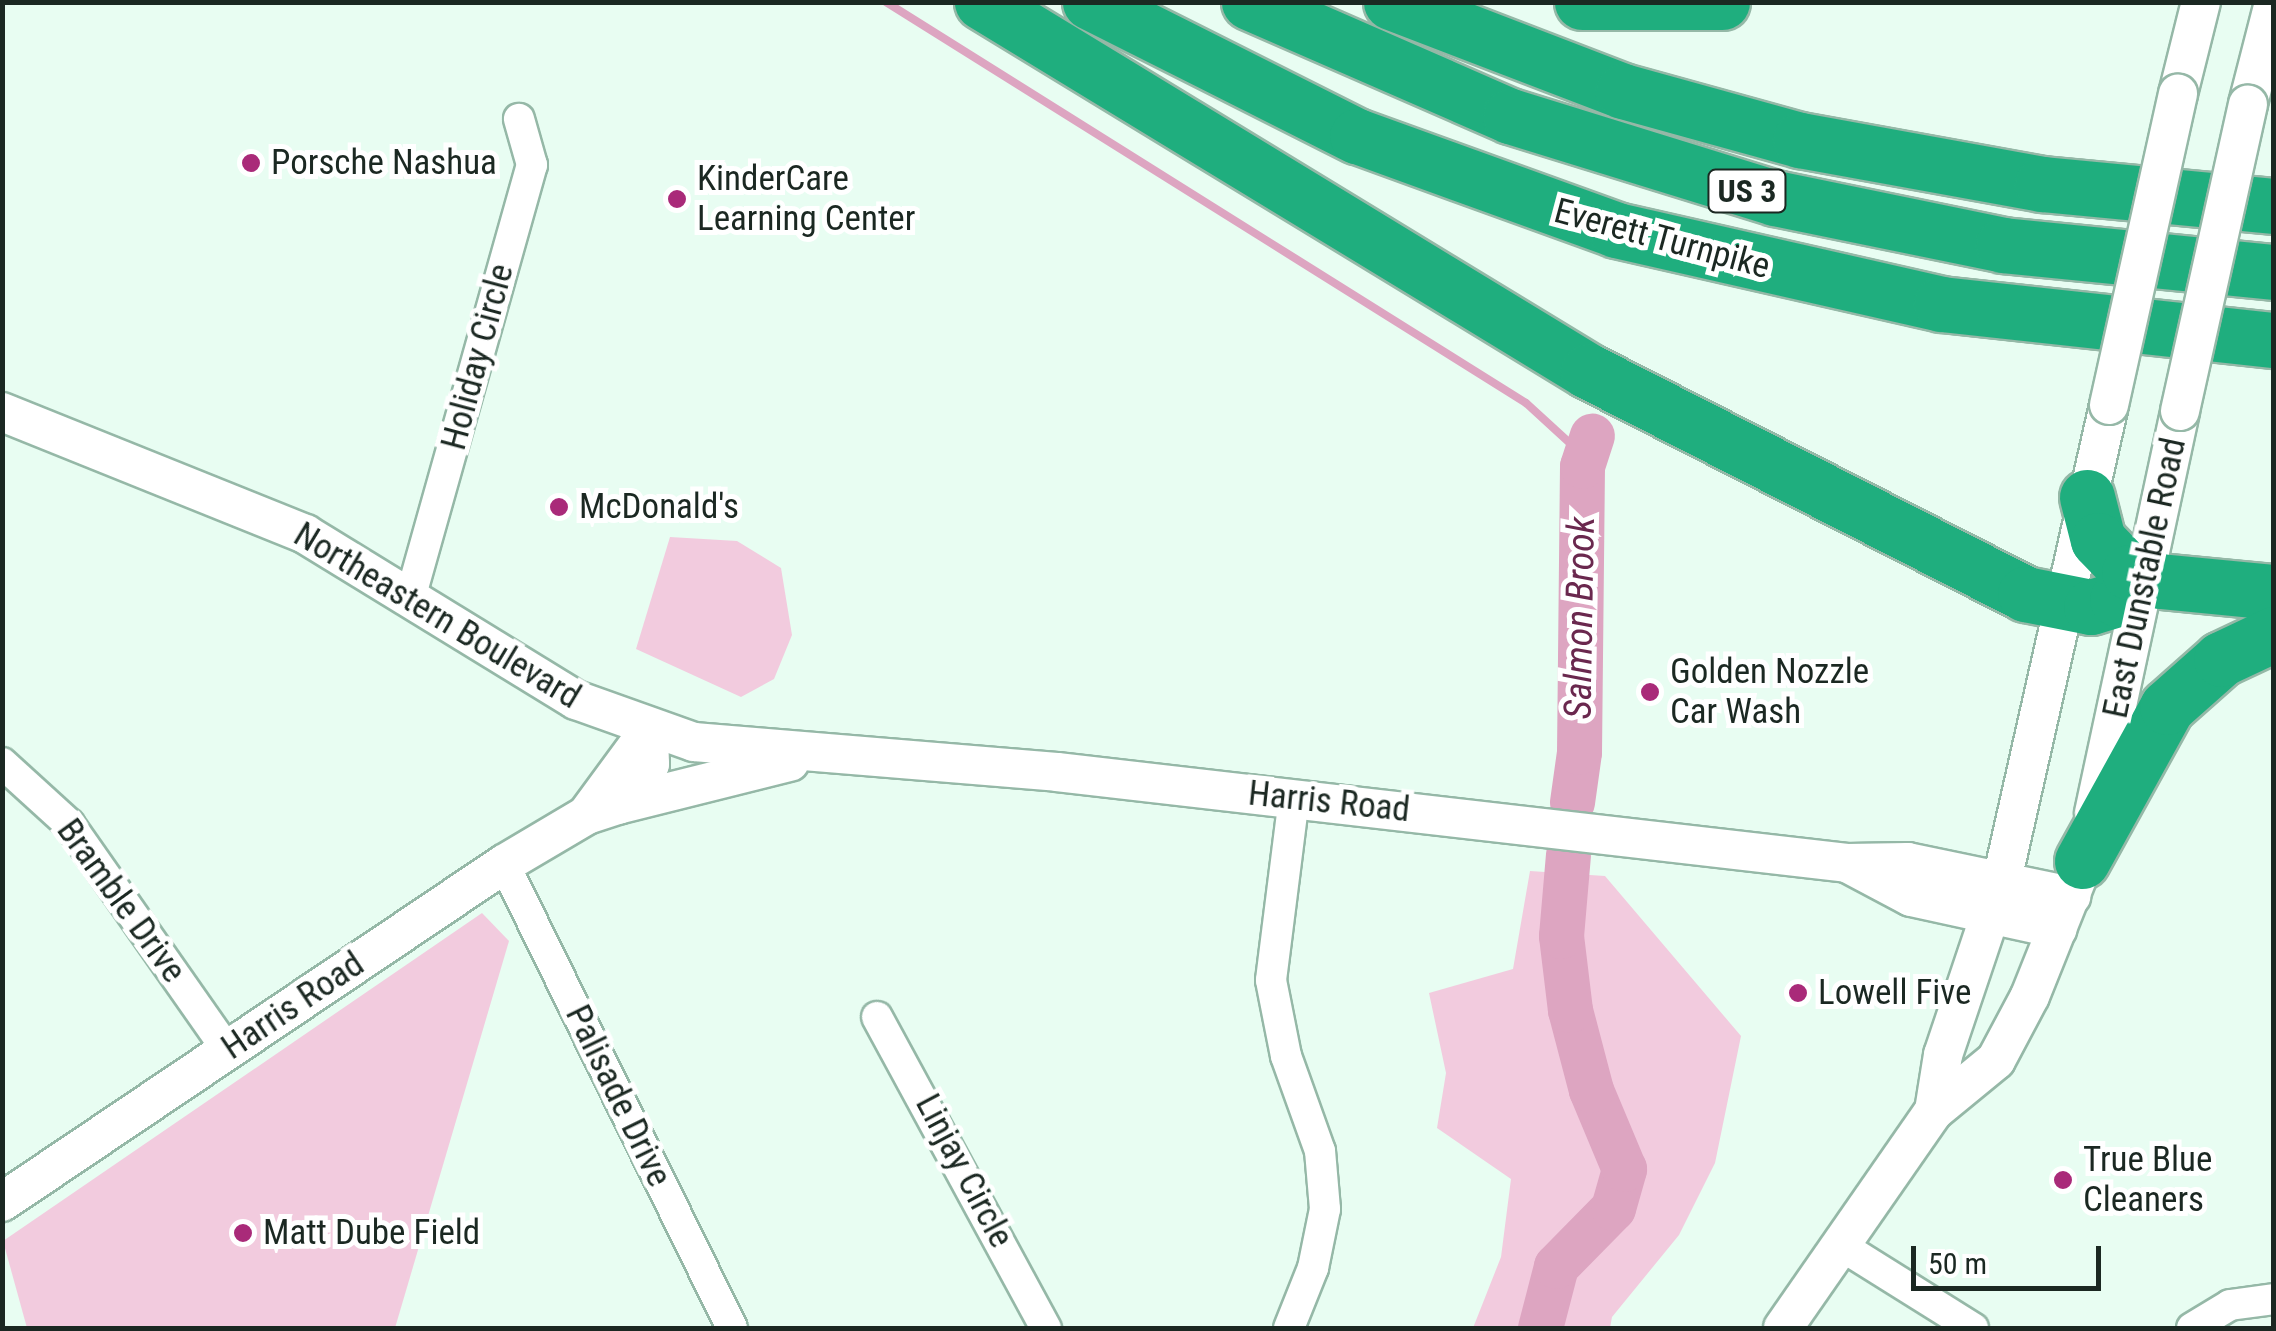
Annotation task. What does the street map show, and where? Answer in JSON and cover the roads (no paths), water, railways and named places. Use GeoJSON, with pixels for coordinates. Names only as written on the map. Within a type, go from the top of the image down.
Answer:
{"type":"FeatureCollection","features":[{"type":"Feature","properties":{"kind":"highway"},"geometry":{"type":"LineString","coordinates":[[982,2],[1588,371],[2025,594],[2063,605],[2108,602],[2145,578]]}},
{"type":"Feature","properties":{"kind":"highway","name":"Everett Turnpike"},"geometry":{"type":"LineString","coordinates":[[1090,2],[1358,136],[1533,204],[1661,243],[1985,311],[2274,340]]}},
{"type":"Feature","properties":{"kind":"highway","name":"Everett Turnpike"},"geometry":{"type":"LineString","coordinates":[[1249,2],[1510,116],[1776,198],[2018,247],[2274,272]]}},
{"type":"Feature","properties":{"kind":"highway"},"geometry":{"type":"LineString","coordinates":[[1391,2],[1623,90],[1800,140],[2042,184],[2274,206]]}},
{"type":"Feature","properties":{"kind":"highway"},"geometry":{"type":"LineString","coordinates":[[1582,2],[1722,2]]}},
{"type":"Feature","properties":{"kind":"highway"},"geometry":{"type":"LineString","coordinates":[[2087,497],[2103,548],[2145,578],[2274,592]]}},
{"type":"Feature","properties":{"kind":"highway"},"geometry":{"type":"LineString","coordinates":[[2070,895],[2167,707],[2221,659],[2274,634]]}},
{"type":"Feature","properties":{"kind":"street","name":"East Dunstable Road"},"geometry":{"type":"LineString","coordinates":[[1934,1111],[1943,1055],[1997,897],[2200,2]]}},
{"type":"Feature","properties":{"kind":"street","name":"East Dunstable Road"},"geometry":{"type":"LineString","coordinates":[[1783,1328],[1934,1111],[1996,1060],[2070,895],[2145,578],[2248,104],[2274,4]]}},
{"type":"Feature","properties":{"kind":"street","name":"Holiday Circle"},"geometry":{"type":"LineString","coordinates":[[411,595],[532,165],[519,119]]}},
{"type":"Feature","properties":{"kind":"street","name":"Northeastern Boulevard"},"geometry":{"type":"LineString","coordinates":[[2,412],[290,528],[411,595],[576,700],[649,730]]}},
{"type":"Feature","properties":{"kind":"street","name":"Harris Road"},"geometry":{"type":"LineString","coordinates":[[602,810],[649,730],[694,742],[1294,798],[1847,863],[1892,891],[1997,897],[2070,895]]}},
{"type":"Feature","properties":{"kind":"street","name":"Harris Road"},"geometry":{"type":"LineString","coordinates":[[2,1202],[504,864],[602,810],[761,773],[810,754]]}},
{"type":"Feature","properties":{"kind":"street","name":"Bramble Drive"},"geometry":{"type":"LineString","coordinates":[[2,763],[78,836],[227,1050]]}},
{"type":"Feature","properties":{"kind":"street"},"geometry":{"type":"LineString","coordinates":[[1289,1328],[1313,1268],[1325,1209],[1320,1151],[1286,1056],[1271,980],[1294,798]]}},
{"type":"Feature","properties":{"kind":"street","name":"Palisade Drive"},"geometry":{"type":"LineString","coordinates":[[504,864],[723,1326]]}},
{"type":"Feature","properties":{"kind":"street","name":"Linjay Circle"},"geometry":{"type":"LineString","coordinates":[[877,1017],[1046,1328]]}},
{"type":"Feature","properties":{"kind":"street"},"geometry":{"type":"LineString","coordinates":[[1840,1245],[1973,1328]]}},
{"type":"Feature","properties":{"kind":"street"},"geometry":{"type":"LineString","coordinates":[[2192,1328],[2230,1305],[2274,1299]]}},
{"type":"Feature","properties":{"kind":"waterway"},"geometry":{"type":"LineString","coordinates":[[886,2],[1526,403],[1583,455]]}},
{"type":"Feature","properties":{"kind":"waterway","name":"Salmon Brook"},"geometry":{"type":"LineString","coordinates":[[1572,802],[1579,752],[1582,466],[1592,436]]}},
{"type":"Feature","properties":{"kind":"waterway","name":"Salmon Brook"},"geometry":{"type":"LineString","coordinates":[[1540,1328],[1556,1266],[1613,1208],[1624,1169],[1591,1090],[1570,1010],[1561,936],[1568,854]]}},
{"type":"Feature","properties":{"kind":"place","name":"Porsche Nashua"},"geometry":{"type":"Point","coordinates":[251,163]}},
{"type":"Feature","properties":{"kind":"place","name":"KinderCare Learning Center"},"geometry":{"type":"Point","coordinates":[677,199]}},
{"type":"Feature","properties":{"kind":"place","name":"McDonald's"},"geometry":{"type":"Point","coordinates":[559,507]}},
{"type":"Feature","properties":{"kind":"place","name":"Golden Nozzle Car Wash"},"geometry":{"type":"Point","coordinates":[1650,692]}},
{"type":"Feature","properties":{"kind":"place","name":"Lowell Five"},"geometry":{"type":"Point","coordinates":[1798,993]}},
{"type":"Feature","properties":{"kind":"place","name":"True Blue Cleaners"},"geometry":{"type":"Point","coordinates":[2063,1180]}},
{"type":"Feature","properties":{"kind":"place","name":"Matt Dube Field"},"geometry":{"type":"Point","coordinates":[243,1233]}}]}
